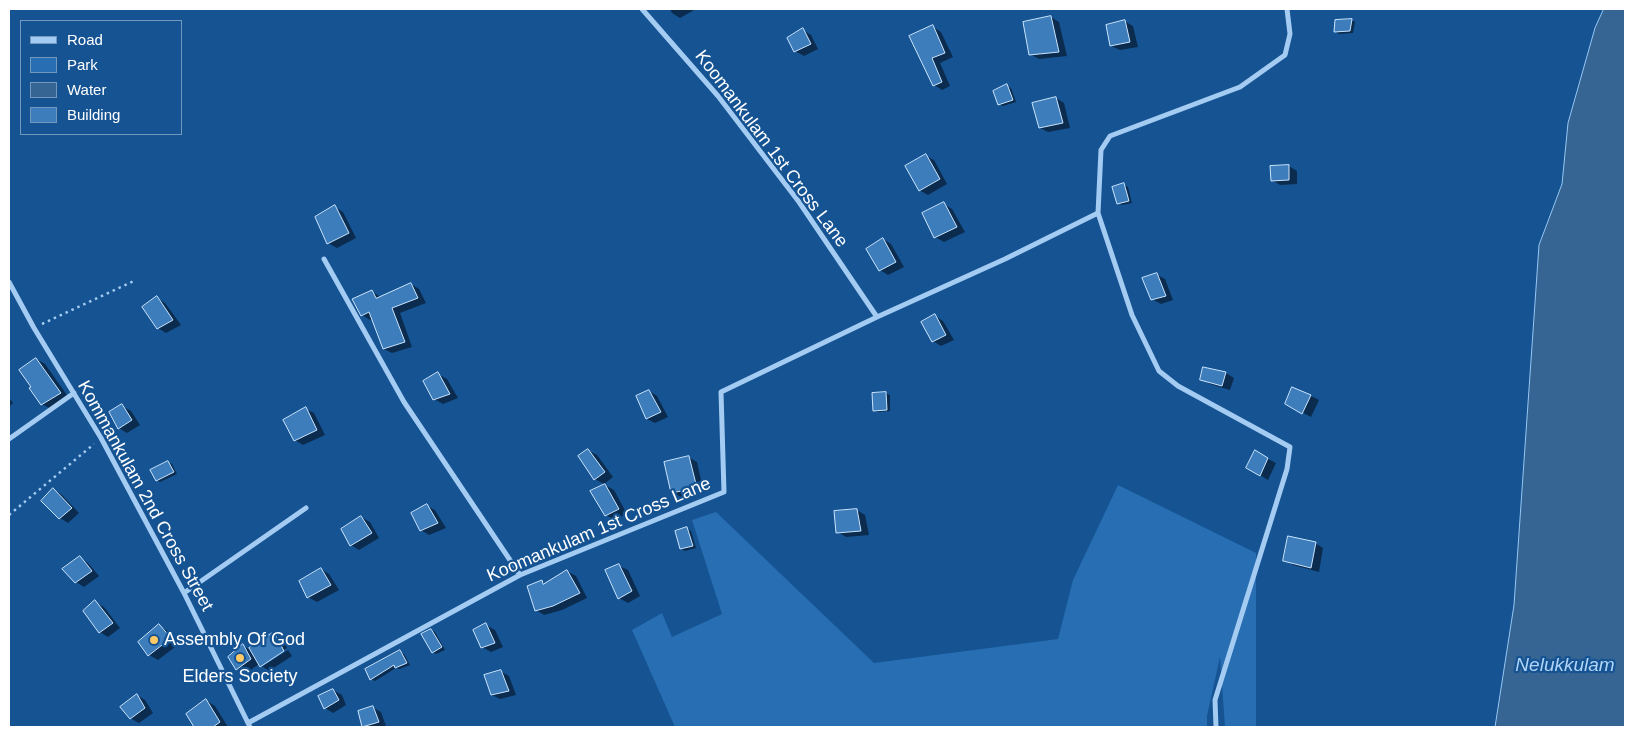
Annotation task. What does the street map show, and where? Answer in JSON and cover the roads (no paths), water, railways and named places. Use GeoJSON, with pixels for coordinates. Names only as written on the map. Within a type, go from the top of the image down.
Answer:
{"type":"FeatureCollection","features":[{"type":"Feature","properties":{"kind":"street","name":"Koomankulam 1st Cross Lane"},"geometry":{"type":"LineString","coordinates":[[249,725],[520,575],[724,492],[721,392],[877,317],[799,202],[724,104],[642,9]]}},
{"type":"Feature","properties":{"kind":"street"},"geometry":{"type":"LineString","coordinates":[[1216,727],[1215,700],[1287,469],[1290,447],[1178,386],[1159,371],[1132,315],[1098,213],[1101,150],[1110,136],[1240,87],[1285,55],[1290,34],[1287,9]]}},
{"type":"Feature","properties":{"kind":"street"},"geometry":{"type":"LineString","coordinates":[[877,317],[1005,259],[1098,213]]}},
{"type":"Feature","properties":{"kind":"street"},"geometry":{"type":"LineString","coordinates":[[324,258],[404,402],[520,575]]}},
{"type":"Feature","properties":{"kind":"street","name":"Kommankulam 2nd Cross Street"},"geometry":{"type":"LineString","coordinates":[[9,282],[34,328],[101,438],[184,593],[249,725]]}},
{"type":"Feature","properties":{"kind":"street"},"geometry":{"type":"LineString","coordinates":[[9,439],[74,393]]}},
{"type":"Feature","properties":{"kind":"street"},"geometry":{"type":"LineString","coordinates":[[184,593],[306,508]]}},
{"type":"Feature","properties":{"kind":"water","name":"Nelukkulam"},"geometry":{"type":"Polygon","coordinates":[[[1604,9],[1625,9],[1625,727],[1495,727],[1514,605],[1539,245],[1562,184],[1568,123],[1595,28],[1604,9]]]}},
{"type":"Feature","properties":{"kind":"place","name":"Assembly Of God"},"geometry":{"type":"Point","coordinates":[154,640]}},
{"type":"Feature","properties":{"kind":"place","name":"Elders Society"},"geometry":{"type":"Point","coordinates":[240,658]}}]}
